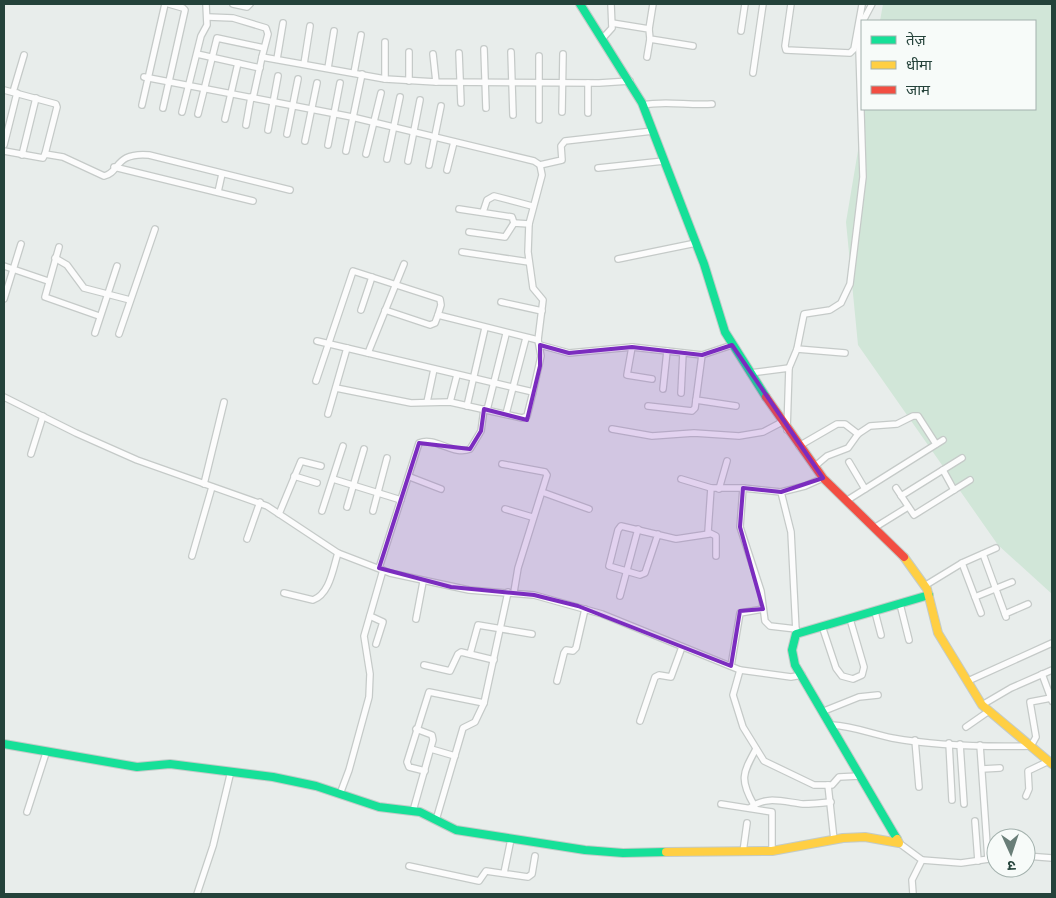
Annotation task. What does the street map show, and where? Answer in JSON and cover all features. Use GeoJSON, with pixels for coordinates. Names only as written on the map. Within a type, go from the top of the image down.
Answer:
{"type":"FeatureCollection","features":[{"type":"Feature","properties":{"kind":"street"},"geometry":{"type":"LineString","coordinates":[[142,105],[146,77],[167,4],[185,10],[164,108]]}},
{"type":"Feature","properties":{"kind":"street"},"geometry":{"type":"LineString","coordinates":[[182,112],[201,36],[207,25],[206,4]]}},
{"type":"Feature","properties":{"kind":"street"},"geometry":{"type":"LineString","coordinates":[[233,4],[247,6],[250,4]]}},
{"type":"Feature","properties":{"kind":"street"},"geometry":{"type":"LineString","coordinates":[[580,4],[630,81],[643,105],[696,243],[725,332],[732,345],[787,430],[814,467],[846,501],[901,553],[926,585],[938,633],[982,705],[1050,763],[1028,772],[1030,789],[1026,796]]}},
{"type":"Feature","properties":{"kind":"street"},"geometry":{"type":"LineString","coordinates":[[602,39],[610,32],[612,24],[611,4]]}},
{"type":"Feature","properties":{"kind":"street"},"geometry":{"type":"LineString","coordinates":[[647,58],[653,4]]}},
{"type":"Feature","properties":{"kind":"street"},"geometry":{"type":"LineString","coordinates":[[741,31],[745,4]]}},
{"type":"Feature","properties":{"kind":"street"},"geometry":{"type":"LineString","coordinates":[[753,73],[764,4]]}},
{"type":"Feature","properties":{"kind":"street"},"geometry":{"type":"LineString","coordinates":[[791,4],[786,50],[850,53],[854,49],[860,5],[871,7],[863,20]]}},
{"type":"Feature","properties":{"kind":"street"},"geometry":{"type":"LineString","coordinates":[[208,16],[232,18],[266,28],[268,34],[246,125]]}},
{"type":"Feature","properties":{"kind":"street"},"geometry":{"type":"LineString","coordinates":[[277,59],[283,23]]}},
{"type":"Feature","properties":{"kind":"street"},"geometry":{"type":"LineString","coordinates":[[612,24],[649,29]]}},
{"type":"Feature","properties":{"kind":"street"},"geometry":{"type":"LineString","coordinates":[[304,64],[310,26]]}},
{"type":"Feature","properties":{"kind":"street"},"geometry":{"type":"LineString","coordinates":[[328,68],[334,31]]}},
{"type":"Feature","properties":{"kind":"street"},"geometry":{"type":"LineString","coordinates":[[861,31],[859,50],[861,101]]}},
{"type":"Feature","properties":{"kind":"street"},"geometry":{"type":"LineString","coordinates":[[354,73],[361,35]]}},
{"type":"Feature","properties":{"kind":"street"},"geometry":{"type":"LineString","coordinates":[[198,114],[217,38],[264,48]]}},
{"type":"Feature","properties":{"kind":"street"},"geometry":{"type":"LineString","coordinates":[[650,39],[693,46]]}},
{"type":"Feature","properties":{"kind":"street"},"geometry":{"type":"LineString","coordinates":[[385,42],[385,79]]}},
{"type":"Feature","properties":{"kind":"street"},"geometry":{"type":"LineString","coordinates":[[484,49],[486,108]]}},
{"type":"Feature","properties":{"kind":"street"},"geometry":{"type":"LineString","coordinates":[[409,52],[409,81]]}},
{"type":"Feature","properties":{"kind":"street"},"geometry":{"type":"LineString","coordinates":[[511,52],[513,115]]}},
{"type":"Feature","properties":{"kind":"street"},"geometry":{"type":"LineString","coordinates":[[197,54],[260,68]]}},
{"type":"Feature","properties":{"kind":"street"},"geometry":{"type":"LineString","coordinates":[[433,54],[436,82]]}},
{"type":"Feature","properties":{"kind":"street"},"geometry":{"type":"LineString","coordinates":[[460,54],[459,83],[462,103]]}},
{"type":"Feature","properties":{"kind":"street"},"geometry":{"type":"LineString","coordinates":[[562,112],[563,54]]}},
{"type":"Feature","properties":{"kind":"street"},"geometry":{"type":"LineString","coordinates":[[4,145],[24,55]]}},
{"type":"Feature","properties":{"kind":"street"},"geometry":{"type":"LineString","coordinates":[[539,56],[539,120]]}},
{"type":"Feature","properties":{"kind":"street"},"geometry":{"type":"LineString","coordinates":[[262,57],[385,79],[409,81],[563,84],[630,81]]}},
{"type":"Feature","properties":{"kind":"street"},"geometry":{"type":"LineString","coordinates":[[225,119],[238,63]]}},
{"type":"Feature","properties":{"kind":"street"},"geometry":{"type":"LineString","coordinates":[[346,151],[362,74]]}},
{"type":"Feature","properties":{"kind":"street"},"geometry":{"type":"LineString","coordinates":[[268,130],[278,76]]}},
{"type":"Feature","properties":{"kind":"street"},"geometry":{"type":"LineString","coordinates":[[146,77],[352,117],[534,160],[540,165],[542,176],[532,206],[529,224],[529,262],[533,288],[544,300],[539,343],[541,356],[534,392],[526,418],[450,402],[405,402],[336,388]]}},
{"type":"Feature","properties":{"kind":"street"},"geometry":{"type":"LineString","coordinates":[[287,134],[298,79]]}},
{"type":"Feature","properties":{"kind":"street"},"geometry":{"type":"LineString","coordinates":[[305,141],[317,83]]}},
{"type":"Feature","properties":{"kind":"street"},"geometry":{"type":"LineString","coordinates":[[328,145],[340,83]]}},
{"type":"Feature","properties":{"kind":"street"},"geometry":{"type":"LineString","coordinates":[[588,83],[588,112]]}},
{"type":"Feature","properties":{"kind":"street"},"geometry":{"type":"LineString","coordinates":[[4,90],[54,102],[57,106],[44,158],[4,151]]}},
{"type":"Feature","properties":{"kind":"street"},"geometry":{"type":"LineString","coordinates":[[366,154],[380,93]]}},
{"type":"Feature","properties":{"kind":"street"},"geometry":{"type":"LineString","coordinates":[[386,159],[400,97]]}},
{"type":"Feature","properties":{"kind":"street"},"geometry":{"type":"LineString","coordinates":[[22,154],[36,98]]}},
{"type":"Feature","properties":{"kind":"street"},"geometry":{"type":"LineString","coordinates":[[408,161],[420,100]]}},
{"type":"Feature","properties":{"kind":"street"},"geometry":{"type":"LineString","coordinates":[[643,105],[662,102],[697,105],[712,104]]}},
{"type":"Feature","properties":{"kind":"street"},"geometry":{"type":"LineString","coordinates":[[429,165],[441,106]]}},
{"type":"Feature","properties":{"kind":"street"},"geometry":{"type":"LineString","coordinates":[[787,430],[789,368],[797,349],[804,314],[830,310],[841,303],[850,284],[864,177],[861,110]]}},
{"type":"Feature","properties":{"kind":"street"},"geometry":{"type":"LineString","coordinates":[[540,165],[562,160],[561,146],[565,141],[653,131]]}},
{"type":"Feature","properties":{"kind":"street"},"geometry":{"type":"LineString","coordinates":[[447,170],[454,142]]}},
{"type":"Feature","properties":{"kind":"street"},"geometry":{"type":"LineString","coordinates":[[45,154],[63,157],[104,176],[130,156],[141,155],[290,190]]}},
{"type":"Feature","properties":{"kind":"street"},"geometry":{"type":"LineString","coordinates":[[598,168],[664,161]]}},
{"type":"Feature","properties":{"kind":"street"},"geometry":{"type":"LineString","coordinates":[[114,167],[253,201]]}},
{"type":"Feature","properties":{"kind":"street"},"geometry":{"type":"LineString","coordinates":[[218,192],[222,174]]}},
{"type":"Feature","properties":{"kind":"street"},"geometry":{"type":"LineString","coordinates":[[483,212],[487,200],[494,196],[532,206]]}},
{"type":"Feature","properties":{"kind":"street"},"geometry":{"type":"LineString","coordinates":[[459,209],[512,217],[514,223]]}},
{"type":"Feature","properties":{"kind":"street"},"geometry":{"type":"LineString","coordinates":[[514,223],[529,224]]}},
{"type":"Feature","properties":{"kind":"street"},"geometry":{"type":"LineString","coordinates":[[469,232],[505,237],[514,223]]}},
{"type":"Feature","properties":{"kind":"street"},"geometry":{"type":"LineString","coordinates":[[119,334],[155,229]]}},
{"type":"Feature","properties":{"kind":"street"},"geometry":{"type":"LineString","coordinates":[[618,259],[696,243]]}},
{"type":"Feature","properties":{"kind":"street"},"geometry":{"type":"LineString","coordinates":[[4,299],[21,244]]}},
{"type":"Feature","properties":{"kind":"street"},"geometry":{"type":"LineString","coordinates":[[58,247],[44,294],[45,298],[100,316]]}},
{"type":"Feature","properties":{"kind":"street"},"geometry":{"type":"LineString","coordinates":[[462,252],[529,262]]}},
{"type":"Feature","properties":{"kind":"street"},"geometry":{"type":"LineString","coordinates":[[55,258],[67,265],[81,286],[106,295],[130,300]]}},
{"type":"Feature","properties":{"kind":"street"},"geometry":{"type":"LineString","coordinates":[[368,353],[404,264]]}},
{"type":"Feature","properties":{"kind":"street"},"geometry":{"type":"LineString","coordinates":[[4,266],[48,281]]}},
{"type":"Feature","properties":{"kind":"street"},"geometry":{"type":"LineString","coordinates":[[95,333],[117,266]]}},
{"type":"Feature","properties":{"kind":"street"},"geometry":{"type":"LineString","coordinates":[[316,381],[350,274],[356,271],[440,299],[441,305],[435,323],[430,325],[384,310]]}},
{"type":"Feature","properties":{"kind":"street"},"geometry":{"type":"LineString","coordinates":[[361,310],[372,277]]}},
{"type":"Feature","properties":{"kind":"street"},"geometry":{"type":"LineString","coordinates":[[501,302],[542,311]]}},
{"type":"Feature","properties":{"kind":"street"},"geometry":{"type":"LineString","coordinates":[[438,314],[526,338],[569,353],[632,347],[702,355],[732,345]]}},
{"type":"Feature","properties":{"kind":"street"},"geometry":{"type":"LineString","coordinates":[[467,406],[485,328]]}},
{"type":"Feature","properties":{"kind":"street"},"geometry":{"type":"LineString","coordinates":[[340,794],[349,770],[369,696],[370,674],[364,642],[381,569],[401,500],[410,477],[417,446],[422,442],[460,451],[473,446],[480,431],[506,334]]}},
{"type":"Feature","properties":{"kind":"street"},"geometry":{"type":"LineString","coordinates":[[506,414],[526,338]]}},
{"type":"Feature","properties":{"kind":"street"},"geometry":{"type":"LineString","coordinates":[[317,341],[534,392]]}},
{"type":"Feature","properties":{"kind":"street"},"geometry":{"type":"LineString","coordinates":[[632,347],[627,376],[652,379]]}},
{"type":"Feature","properties":{"kind":"street"},"geometry":{"type":"LineString","coordinates":[[328,414],[347,348]]}},
{"type":"Feature","properties":{"kind":"street"},"geometry":{"type":"LineString","coordinates":[[797,349],[845,353]]}},
{"type":"Feature","properties":{"kind":"street"},"geometry":{"type":"LineString","coordinates":[[663,389],[667,351]]}},
{"type":"Feature","properties":{"kind":"street"},"geometry":{"type":"LineString","coordinates":[[680,394],[683,353]]}},
{"type":"Feature","properties":{"kind":"street"},"geometry":{"type":"LineString","coordinates":[[648,406],[692,411],[695,408],[702,355]]}},
{"type":"Feature","properties":{"kind":"street"},"geometry":{"type":"LineString","coordinates":[[750,373],[789,368]]}},
{"type":"Feature","properties":{"kind":"street"},"geometry":{"type":"LineString","coordinates":[[427,402],[434,369]]}},
{"type":"Feature","properties":{"kind":"street"},"geometry":{"type":"LineString","coordinates":[[450,402],[457,375]]}},
{"type":"Feature","properties":{"kind":"street"},"geometry":{"type":"LineString","coordinates":[[4,397],[76,433],[138,460],[260,502],[338,553],[381,569],[423,582],[477,591],[534,595],[585,610],[740,670],[790,677],[802,676]]}},
{"type":"Feature","properties":{"kind":"street"},"geometry":{"type":"LineString","coordinates":[[696,400],[736,406]]}},
{"type":"Feature","properties":{"kind":"street"},"geometry":{"type":"LineString","coordinates":[[204,484],[224,402]]}},
{"type":"Feature","properties":{"kind":"street"},"geometry":{"type":"LineString","coordinates":[[814,467],[827,456],[848,448],[858,434],[870,426],[897,424],[916,415],[936,444]]}},
{"type":"Feature","properties":{"kind":"street"},"geometry":{"type":"LineString","coordinates":[[31,454],[43,416]]}},
{"type":"Feature","properties":{"kind":"street"},"geometry":{"type":"LineString","coordinates":[[612,429],[652,436],[684,433],[752,435],[764,432],[782,422]]}},
{"type":"Feature","properties":{"kind":"street"},"geometry":{"type":"LineString","coordinates":[[798,446],[838,424],[845,424],[858,434]]}},
{"type":"Feature","properties":{"kind":"street"},"geometry":{"type":"LineString","coordinates":[[846,501],[943,440]]}},
{"type":"Feature","properties":{"kind":"street"},"geometry":{"type":"LineString","coordinates":[[322,511],[343,446]]}},
{"type":"Feature","properties":{"kind":"street"},"geometry":{"type":"LineString","coordinates":[[347,507],[364,449]]}},
{"type":"Feature","properties":{"kind":"street"},"geometry":{"type":"LineString","coordinates":[[373,511],[387,458]]}},
{"type":"Feature","properties":{"kind":"street"},"geometry":{"type":"LineString","coordinates":[[901,496],[962,458]]}},
{"type":"Feature","properties":{"kind":"street"},"geometry":{"type":"LineString","coordinates":[[279,514],[300,461],[321,466]]}},
{"type":"Feature","properties":{"kind":"street"},"geometry":{"type":"LineString","coordinates":[[719,489],[727,461]]}},
{"type":"Feature","properties":{"kind":"street"},"geometry":{"type":"LineString","coordinates":[[849,462],[865,489]]}},
{"type":"Feature","properties":{"kind":"street"},"geometry":{"type":"LineString","coordinates":[[436,820],[464,728],[475,722],[484,703],[500,630],[532,517],[547,477],[545,472],[502,464]]}},
{"type":"Feature","properties":{"kind":"street"},"geometry":{"type":"LineString","coordinates":[[943,470],[954,490]]}},
{"type":"Feature","properties":{"kind":"street"},"geometry":{"type":"LineString","coordinates":[[294,476],[317,483]]}},
{"type":"Feature","properties":{"kind":"street"},"geometry":{"type":"LineString","coordinates":[[410,477],[441,489]]}},
{"type":"Feature","properties":{"kind":"street"},"geometry":{"type":"LineString","coordinates":[[681,479],[711,488],[743,488],[781,492],[805,486],[823,478]]}},
{"type":"Feature","properties":{"kind":"street"},"geometry":{"type":"LineString","coordinates":[[333,480],[401,500]]}},
{"type":"Feature","properties":{"kind":"street"},"geometry":{"type":"LineString","coordinates":[[896,488],[912,514],[916,514],[970,480]]}},
{"type":"Feature","properties":{"kind":"street"},"geometry":{"type":"LineString","coordinates":[[192,556],[212,487]]}},
{"type":"Feature","properties":{"kind":"street"},"geometry":{"type":"LineString","coordinates":[[709,534],[711,488]]}},
{"type":"Feature","properties":{"kind":"street"},"geometry":{"type":"LineString","coordinates":[[743,488],[740,527],[761,591],[767,625],[796,631],[850,619],[929,595]]}},
{"type":"Feature","properties":{"kind":"street"},"geometry":{"type":"LineString","coordinates":[[542,492],[589,509]]}},
{"type":"Feature","properties":{"kind":"street"},"geometry":{"type":"LineString","coordinates":[[781,492],[792,532],[796,631],[792,650],[795,665],[824,711],[848,758],[890,824],[899,843]]}},
{"type":"Feature","properties":{"kind":"street"},"geometry":{"type":"LineString","coordinates":[[247,539],[260,502]]}},
{"type":"Feature","properties":{"kind":"street"},"geometry":{"type":"LineString","coordinates":[[874,528],[908,507]]}},
{"type":"Feature","properties":{"kind":"street"},"geometry":{"type":"LineString","coordinates":[[505,509],[532,517]]}},
{"type":"Feature","properties":{"kind":"street"},"geometry":{"type":"LineString","coordinates":[[658,534],[647,571],[640,575],[609,566],[619,526],[624,525],[681,539],[709,534],[716,536],[716,556]]}},
{"type":"Feature","properties":{"kind":"street"},"geometry":{"type":"LineString","coordinates":[[620,596],[638,529]]}},
{"type":"Feature","properties":{"kind":"street"},"geometry":{"type":"LineString","coordinates":[[926,585],[962,563],[996,548]]}},
{"type":"Feature","properties":{"kind":"street"},"geometry":{"type":"LineString","coordinates":[[284,593],[314,600],[318,598],[325,591],[338,553]]}},
{"type":"Feature","properties":{"kind":"street"},"geometry":{"type":"LineString","coordinates":[[983,554],[1005,616],[1028,604]]}},
{"type":"Feature","properties":{"kind":"street"},"geometry":{"type":"LineString","coordinates":[[962,563],[981,613]]}},
{"type":"Feature","properties":{"kind":"street"},"geometry":{"type":"LineString","coordinates":[[416,618],[423,582]]}},
{"type":"Feature","properties":{"kind":"street"},"geometry":{"type":"LineString","coordinates":[[975,597],[1012,582]]}},
{"type":"Feature","properties":{"kind":"street"},"geometry":{"type":"LineString","coordinates":[[900,604],[910,640]]}},
{"type":"Feature","properties":{"kind":"street"},"geometry":{"type":"LineString","coordinates":[[730,666],[740,613],[763,609]]}},
{"type":"Feature","properties":{"kind":"street"},"geometry":{"type":"LineString","coordinates":[[557,681],[564,653],[566,650],[573,651],[576,648],[585,610]]}},
{"type":"Feature","properties":{"kind":"street"},"geometry":{"type":"LineString","coordinates":[[875,612],[881,635]]}},
{"type":"Feature","properties":{"kind":"street"},"geometry":{"type":"LineString","coordinates":[[370,616],[383,622],[376,644]]}},
{"type":"Feature","properties":{"kind":"street"},"geometry":{"type":"LineString","coordinates":[[822,626],[836,668],[842,676],[853,679],[862,675],[864,667],[850,619]]}},
{"type":"Feature","properties":{"kind":"street"},"geometry":{"type":"LineString","coordinates":[[470,654],[478,625],[532,634]]}},
{"type":"Feature","properties":{"kind":"street"},"geometry":{"type":"LineString","coordinates":[[968,681],[1052,643]]}},
{"type":"Feature","properties":{"kind":"street"},"geometry":{"type":"LineString","coordinates":[[640,721],[655,677],[659,675],[671,677],[682,647]]}},
{"type":"Feature","properties":{"kind":"street"},"geometry":{"type":"LineString","coordinates":[[424,665],[450,671],[459,653],[494,660]]}},
{"type":"Feature","properties":{"kind":"street"},"geometry":{"type":"LineString","coordinates":[[740,670],[733,695],[743,727],[767,763],[814,785],[833,784],[840,777],[860,776]]}},
{"type":"Feature","properties":{"kind":"street"},"geometry":{"type":"LineString","coordinates":[[982,705],[1052,670]]}},
{"type":"Feature","properties":{"kind":"street"},"geometry":{"type":"LineString","coordinates":[[1032,746],[1036,737],[1030,702],[1052,699],[1042,674]]}},
{"type":"Feature","properties":{"kind":"street"},"geometry":{"type":"LineString","coordinates":[[425,771],[407,765],[416,729],[429,692],[484,703]]}},
{"type":"Feature","properties":{"kind":"street"},"geometry":{"type":"LineString","coordinates":[[824,711],[859,697],[878,695]]}},
{"type":"Feature","properties":{"kind":"street"},"geometry":{"type":"LineString","coordinates":[[966,727],[988,711]]}},
{"type":"Feature","properties":{"kind":"street"},"geometry":{"type":"LineString","coordinates":[[832,725],[848,726],[892,738],[960,744],[1032,746]]}},
{"type":"Feature","properties":{"kind":"street"},"geometry":{"type":"LineString","coordinates":[[413,811],[433,737],[416,729]]}},
{"type":"Feature","properties":{"kind":"street"},"geometry":{"type":"LineString","coordinates":[[915,740],[918,787]]}},
{"type":"Feature","properties":{"kind":"street"},"geometry":{"type":"LineString","coordinates":[[949,743],[952,800]]}},
{"type":"Feature","properties":{"kind":"street"},"geometry":{"type":"LineString","coordinates":[[4,744],[46,753],[85,757],[138,769],[156,769],[170,764],[273,777],[340,794],[379,807],[413,811],[456,830],[510,839],[622,853],[772,851],[834,840],[865,837],[899,843],[922,860],[944,863],[986,859]]}},
{"type":"Feature","properties":{"kind":"street"},"geometry":{"type":"LineString","coordinates":[[960,744],[964,804]]}},
{"type":"Feature","properties":{"kind":"street"},"geometry":{"type":"LineString","coordinates":[[980,745],[986,829]]}},
{"type":"Feature","properties":{"kind":"street"},"geometry":{"type":"LineString","coordinates":[[431,749],[455,756]]}},
{"type":"Feature","properties":{"kind":"street"},"geometry":{"type":"LineString","coordinates":[[752,806],[743,776],[756,749]]}},
{"type":"Feature","properties":{"kind":"street"},"geometry":{"type":"LineString","coordinates":[[27,812],[46,753]]}},
{"type":"Feature","properties":{"kind":"street"},"geometry":{"type":"LineString","coordinates":[[982,769],[1000,768]]}},
{"type":"Feature","properties":{"kind":"street"},"geometry":{"type":"LineString","coordinates":[[198,894],[213,846],[231,771]]}},
{"type":"Feature","properties":{"kind":"street"},"geometry":{"type":"LineString","coordinates":[[828,785],[834,840]]}},
{"type":"Feature","properties":{"kind":"street"},"geometry":{"type":"LineString","coordinates":[[752,806],[778,799],[804,804],[831,802]]}},
{"type":"Feature","properties":{"kind":"street"},"geometry":{"type":"LineString","coordinates":[[721,804],[752,806],[772,812],[772,851]]}},
{"type":"Feature","properties":{"kind":"street"},"geometry":{"type":"LineString","coordinates":[[975,821],[978,861]]}},
{"type":"Feature","properties":{"kind":"street"},"geometry":{"type":"LineString","coordinates":[[744,852],[747,823]]}},
{"type":"Feature","properties":{"kind":"street"},"geometry":{"type":"LineString","coordinates":[[504,874],[510,839]]}},
{"type":"Feature","properties":{"kind":"street"},"geometry":{"type":"LineString","coordinates":[[409,866],[479,881],[486,871],[530,876],[535,856]]}},
{"type":"Feature","properties":{"kind":"street"},"geometry":{"type":"LineString","coordinates":[[1036,857],[1052,858]]}},
{"type":"Feature","properties":{"kind":"street"},"geometry":{"type":"LineString","coordinates":[[913,894],[912,880],[922,860]]}},
{"type":"Feature","properties":{"kind":"highlighted area"},"geometry":{"type":"Polygon","coordinates":[[[540,345],[569,353],[632,347],[702,355],[732,345],[823,478],[781,492],[743,488],[740,527],[763,609],[740,611],[731,666],[578,606],[534,595],[451,587],[379,568],[419,443],[470,449],[481,431],[484,409],[527,420],[540,366],[540,345]]]}},
{"type":"Feature","properties":{"kind":"green space"},"geometry":{"type":"Polygon","coordinates":[[[883,4],[1052,4],[1052,594],[998,545],[858,345],[846,222],[865,110],[1036,110],[1036,20],[880,20],[883,4]]]}},
{"type":"Feature","properties":{"kind":"traffic: fast"},"geometry":{"type":"LineString","coordinates":[[580,4],[642,103],[704,264],[725,332],[766,397]]}},
{"type":"Feature","properties":{"kind":"traffic: fast"},"geometry":{"type":"LineString","coordinates":[[897,839],[795,665],[792,650],[796,634],[929,595]]}},
{"type":"Feature","properties":{"kind":"traffic: fast"},"geometry":{"type":"LineString","coordinates":[[4,744],[137,767],[170,764],[273,777],[316,786],[379,807],[420,812],[456,830],[585,850],[623,853],[666,852]]}},
{"type":"Feature","properties":{"kind":"traffic: slow"},"geometry":{"type":"LineString","coordinates":[[904,557],[927,589],[938,633],[982,705],[1052,764]]}},
{"type":"Feature","properties":{"kind":"traffic: slow"},"geometry":{"type":"LineString","coordinates":[[666,852],[772,851],[843,838],[865,837],[899,843],[897,839]]}},
{"type":"Feature","properties":{"kind":"traffic: jam"},"geometry":{"type":"LineString","coordinates":[[766,397],[823,478],[904,557]]}}]}
